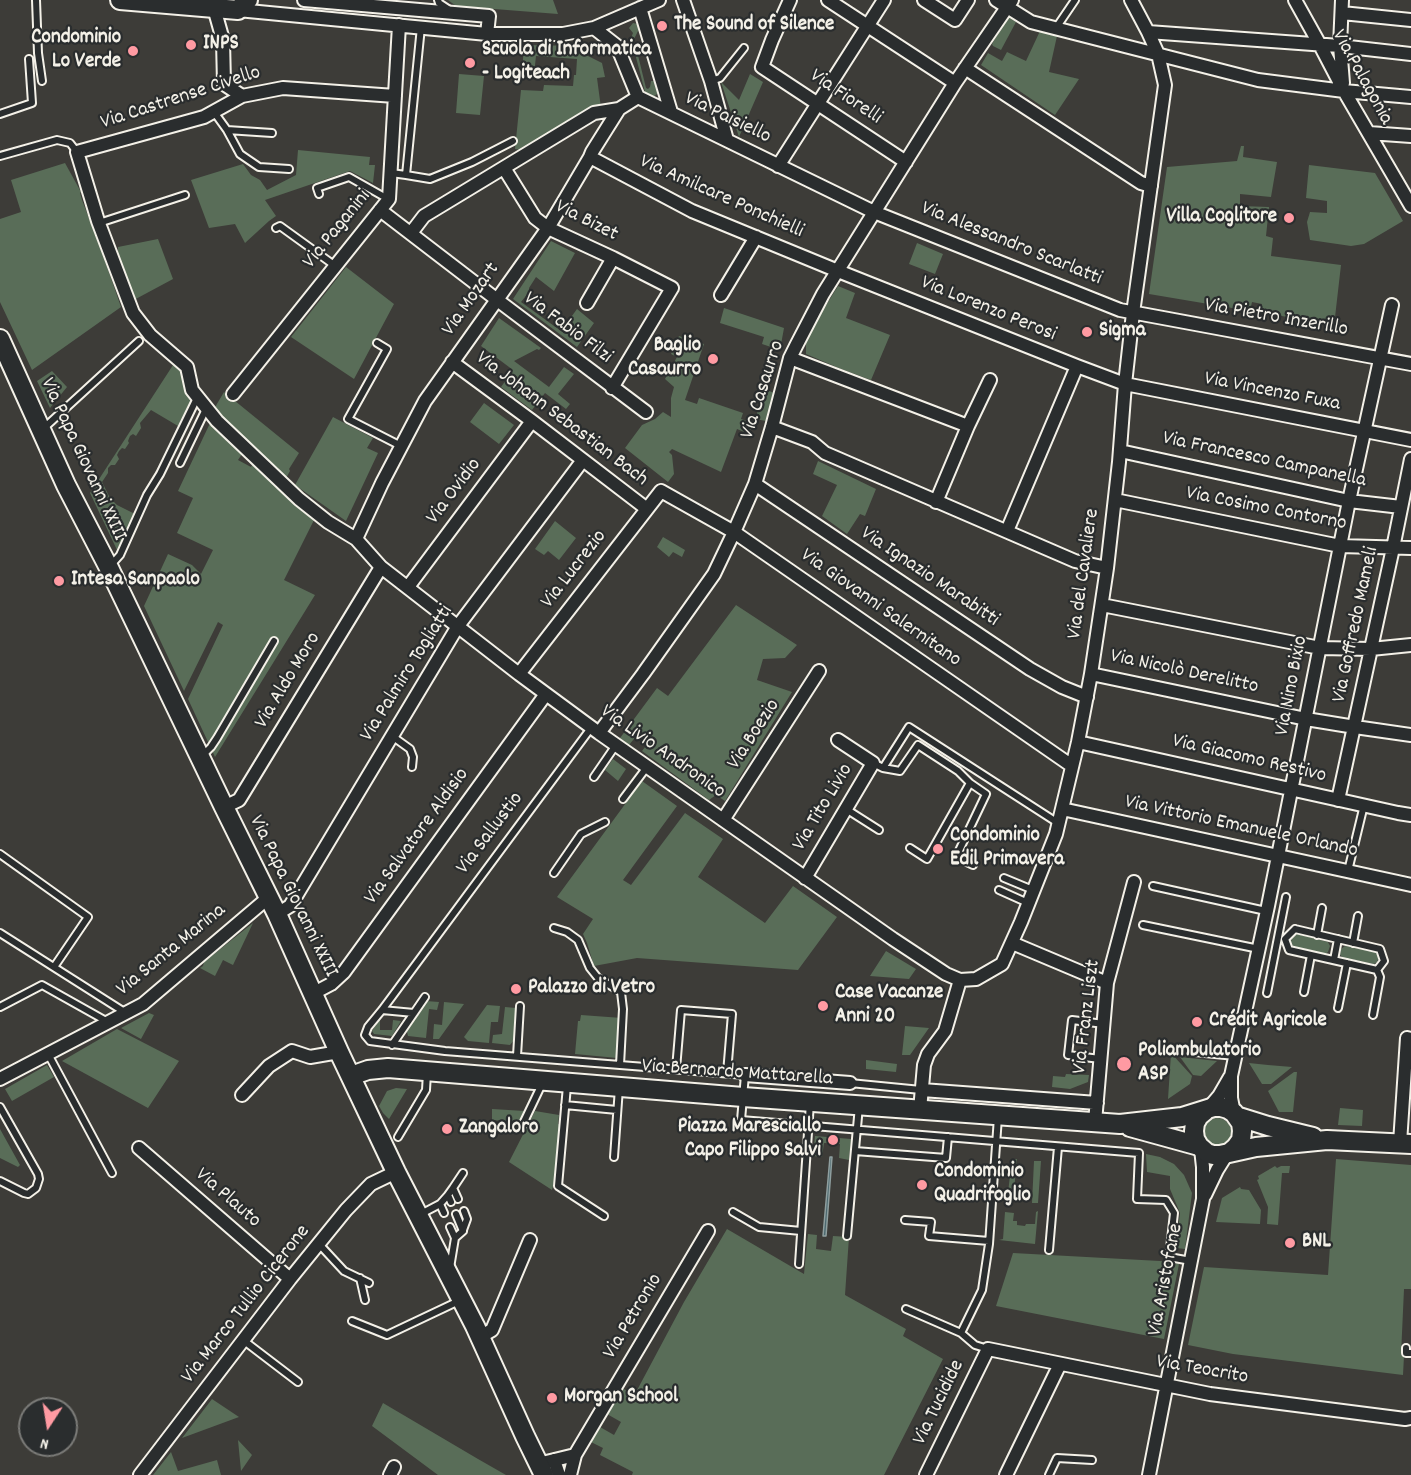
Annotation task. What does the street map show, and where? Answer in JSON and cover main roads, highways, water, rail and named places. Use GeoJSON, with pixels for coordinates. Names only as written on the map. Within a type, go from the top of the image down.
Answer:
{"type":"FeatureCollection","features":[{"type":"Feature","properties":{"kind":"water"},"geometry":{"type":"Polygon","coordinates":[[[830,1157],[832,1157],[826,1236],[823,1236],[830,1157]]]}},
{"type":"Feature","properties":{"kind":"place","name":"The Sound of Silence"},"geometry":{"type":"Point","coordinates":[662,26]}},
{"type":"Feature","properties":{"kind":"place","name":"INPS"},"geometry":{"type":"Point","coordinates":[191,45]}},
{"type":"Feature","properties":{"kind":"place","name":"Condominio Lo Verde"},"geometry":{"type":"Point","coordinates":[133,51]}},
{"type":"Feature","properties":{"kind":"place","name":"Scuola di Informatica - Logiteach"},"geometry":{"type":"Point","coordinates":[470,63]}},
{"type":"Feature","properties":{"kind":"place","name":"Villa Coglitore"},"geometry":{"type":"Point","coordinates":[1289,218]}},
{"type":"Feature","properties":{"kind":"place","name":"Sigma"},"geometry":{"type":"Point","coordinates":[1087,332]}},
{"type":"Feature","properties":{"kind":"place","name":"Baglio Casaurro"},"geometry":{"type":"Point","coordinates":[713,359]}},
{"type":"Feature","properties":{"kind":"place","name":"Intesa Sanpaolo"},"geometry":{"type":"Point","coordinates":[59,581]}},
{"type":"Feature","properties":{"kind":"place","name":"Condominio Edil Primavera"},"geometry":{"type":"Point","coordinates":[938,849]}},
{"type":"Feature","properties":{"kind":"place","name":"Palazzo di Vetro"},"geometry":{"type":"Point","coordinates":[516,989]}},
{"type":"Feature","properties":{"kind":"place","name":"Case Vacanze Anni 20"},"geometry":{"type":"Point","coordinates":[823,1006]}},
{"type":"Feature","properties":{"kind":"place","name":"Crédit Agricole"},"geometry":{"type":"Point","coordinates":[1197,1022]}},
{"type":"Feature","properties":{"kind":"place","name":"Poliambulatorio ASP"},"geometry":{"type":"Point","coordinates":[1124,1064]}},
{"type":"Feature","properties":{"kind":"place","name":"Zangaloro"},"geometry":{"type":"Point","coordinates":[447,1129]}},
{"type":"Feature","properties":{"kind":"place","name":"Piazza Maresciallo Capo Filippo Salvi"},"geometry":{"type":"Point","coordinates":[833,1140]}},
{"type":"Feature","properties":{"kind":"place","name":"Condominio Quadrifoglio"},"geometry":{"type":"Point","coordinates":[922,1185]}},
{"type":"Feature","properties":{"kind":"place","name":"BNL"},"geometry":{"type":"Point","coordinates":[1290,1243]}},
{"type":"Feature","properties":{"kind":"place","name":"Morgan School"},"geometry":{"type":"Point","coordinates":[552,1398]}}]}
